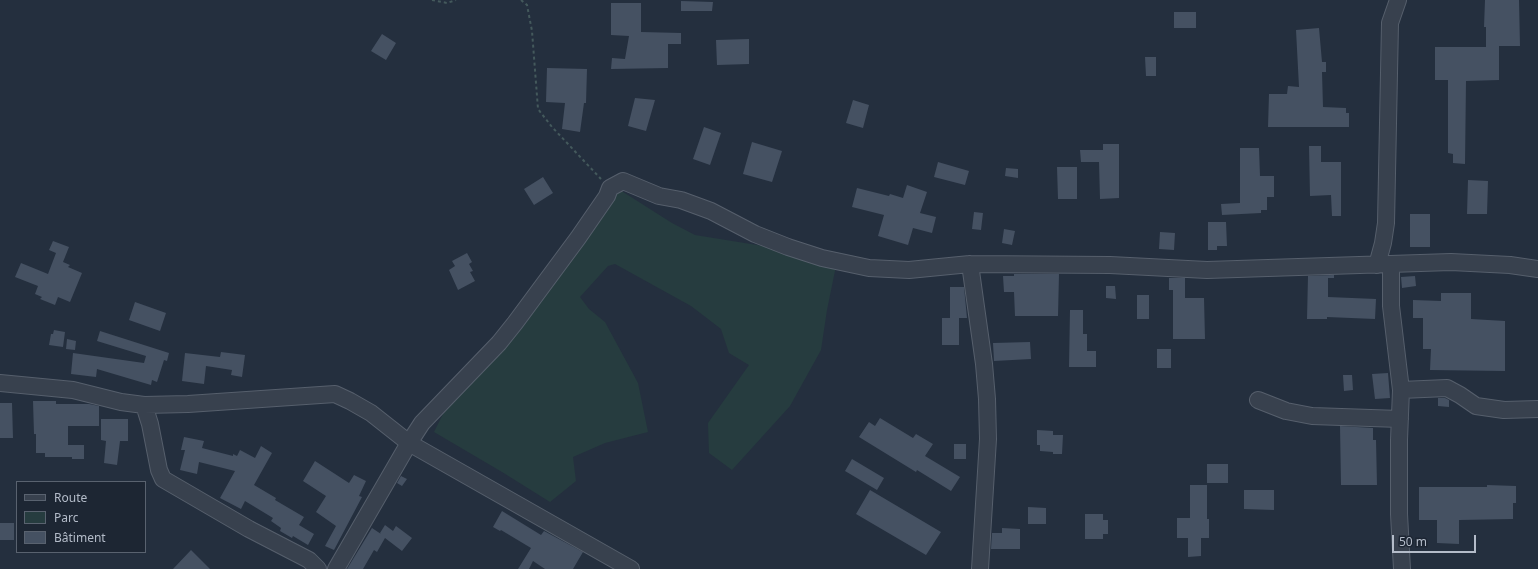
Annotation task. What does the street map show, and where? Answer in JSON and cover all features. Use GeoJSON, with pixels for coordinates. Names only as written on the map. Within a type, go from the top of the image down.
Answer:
{"type":"FeatureCollection","features":[{"type":"Feature","properties":{"kind":"street"},"geometry":{"type":"LineString","coordinates":[[1398,0],[1390,22],[1386,224],[1383,242],[1384,265],[1391,306],[1401,390],[1399,514],[1402,569]]}},
{"type":"Feature","properties":{"kind":"street"},"geometry":{"type":"LineString","coordinates":[[336,569],[422,422],[499,343],[516,323],[578,238],[607,196],[610,188],[623,181],[658,196],[681,200],[710,211],[755,234],[788,247],[822,258],[869,268],[909,270],[970,264],[1110,265],[1207,270],[1451,262],[1510,265],[1538,269]]}},
{"type":"Feature","properties":{"kind":"street"},"geometry":{"type":"LineString","coordinates":[[970,264],[984,364],[987,399],[988,439],[980,569]]}},
{"type":"Feature","properties":{"kind":"street"},"geometry":{"type":"LineString","coordinates":[[0,383],[74,390],[121,402],[144,405],[188,404],[335,394],[371,413],[409,443],[631,569]]}},
{"type":"Feature","properties":{"kind":"street"},"geometry":{"type":"LineString","coordinates":[[1401,390],[1447,388],[1476,406],[1504,410],[1538,409]]}},
{"type":"Feature","properties":{"kind":"street"},"geometry":{"type":"LineString","coordinates":[[1258,400],[1286,411],[1312,416],[1400,419]]}},
{"type":"Feature","properties":{"kind":"street"},"geometry":{"type":"LineString","coordinates":[[144,405],[150,424],[159,470],[163,479],[308,560],[318,569]]}},
{"type":"Feature","properties":{"kind":"path"},"geometry":{"type":"LineString","coordinates":[[432,0],[447,3],[456,0]]}},
{"type":"Feature","properties":{"kind":"path"},"geometry":{"type":"LineString","coordinates":[[521,0],[527,5],[532,31],[538,109],[552,127],[610,188]]}},
{"type":"Feature","properties":{"kind":"green space"},"geometry":{"type":"Polygon","coordinates":[[[620,190],[672,223],[695,235],[788,250],[836,266],[821,350],[790,406],[732,470],[709,453],[708,423],[749,365],[729,353],[721,329],[691,306],[615,264],[608,266],[580,297],[589,309],[605,322],[638,383],[648,432],[605,443],[573,457],[576,481],[550,502],[434,432],[448,404],[612,197],[620,190]]]}},
{"type":"Feature","properties":{"kind":"building"},"geometry":{"type":"Polygon","coordinates":[[[1485,0],[1519,0],[1520,46],[1499,46],[1499,80],[1466,81],[1465,164],[1453,163],[1453,154],[1448,153],[1448,80],[1435,80],[1435,47],[1486,47],[1486,27],[1484,27],[1485,0]]]}},
{"type":"Feature","properties":{"kind":"building"},"geometry":{"type":"Polygon","coordinates":[[[681,1],[713,2],[712,11],[681,11],[681,1]]]}},
{"type":"Feature","properties":{"kind":"building"},"geometry":{"type":"Polygon","coordinates":[[[611,3],[641,3],[641,32],[681,33],[681,44],[668,44],[668,68],[611,69],[612,58],[625,59],[629,36],[611,35],[611,3]]]}},
{"type":"Feature","properties":{"kind":"building"},"geometry":{"type":"Polygon","coordinates":[[[1174,12],[1196,12],[1196,28],[1174,28],[1174,12]]]}},
{"type":"Feature","properties":{"kind":"building"},"geometry":{"type":"Polygon","coordinates":[[[1319,28],[1322,62],[1326,62],[1326,72],[1322,72],[1323,107],[1346,108],[1346,113],[1349,113],[1349,127],[1268,127],[1269,94],[1287,94],[1288,86],[1299,87],[1296,30],[1319,28]]]}},
{"type":"Feature","properties":{"kind":"building"},"geometry":{"type":"Polygon","coordinates":[[[382,34],[396,43],[386,60],[371,51],[382,34]]]}},
{"type":"Feature","properties":{"kind":"building"},"geometry":{"type":"Polygon","coordinates":[[[749,39],[749,64],[717,65],[716,40],[749,39]]]}},
{"type":"Feature","properties":{"kind":"building"},"geometry":{"type":"Polygon","coordinates":[[[1145,57],[1156,57],[1156,76],[1146,76],[1145,57]]]}},
{"type":"Feature","properties":{"kind":"building"},"geometry":{"type":"Polygon","coordinates":[[[547,68],[587,69],[586,103],[584,103],[580,132],[562,129],[565,103],[546,102],[547,68]]]}},
{"type":"Feature","properties":{"kind":"building"},"geometry":{"type":"Polygon","coordinates":[[[635,98],[655,100],[646,131],[628,126],[635,98]]]}},
{"type":"Feature","properties":{"kind":"building"},"geometry":{"type":"Polygon","coordinates":[[[853,100],[869,105],[863,128],[846,123],[853,100]]]}},
{"type":"Feature","properties":{"kind":"building"},"geometry":{"type":"Polygon","coordinates":[[[704,127],[721,133],[710,165],[693,159],[704,127]]]}},
{"type":"Feature","properties":{"kind":"building"},"geometry":{"type":"Polygon","coordinates":[[[752,142],[782,151],[772,182],[743,174],[752,142]]]}},
{"type":"Feature","properties":{"kind":"building"},"geometry":{"type":"Polygon","coordinates":[[[1103,144],[1119,144],[1119,198],[1100,199],[1099,162],[1081,162],[1080,150],[1103,150],[1103,144]]]}},
{"type":"Feature","properties":{"kind":"building"},"geometry":{"type":"Polygon","coordinates":[[[1309,146],[1321,146],[1321,162],[1341,162],[1341,216],[1332,216],[1331,195],[1310,196],[1309,146]]]}},
{"type":"Feature","properties":{"kind":"building"},"geometry":{"type":"Polygon","coordinates":[[[1240,148],[1259,148],[1260,176],[1274,176],[1274,197],[1267,197],[1267,210],[1261,210],[1261,213],[1222,215],[1221,204],[1240,203],[1240,148]]]}},
{"type":"Feature","properties":{"kind":"building"},"geometry":{"type":"Polygon","coordinates":[[[938,162],[969,171],[965,185],[934,177],[938,162]]]}},
{"type":"Feature","properties":{"kind":"building"},"geometry":{"type":"Polygon","coordinates":[[[1057,167],[1077,167],[1077,199],[1058,199],[1057,167]]]}},
{"type":"Feature","properties":{"kind":"building"},"geometry":{"type":"Polygon","coordinates":[[[1006,168],[1018,169],[1018,178],[1005,176],[1006,168]]]}},
{"type":"Feature","properties":{"kind":"building"},"geometry":{"type":"Polygon","coordinates":[[[543,177],[553,193],[534,205],[524,189],[543,177]]]}},
{"type":"Feature","properties":{"kind":"building"},"geometry":{"type":"Polygon","coordinates":[[[1468,180],[1488,181],[1487,214],[1467,214],[1468,180]]]}},
{"type":"Feature","properties":{"kind":"building"},"geometry":{"type":"Polygon","coordinates":[[[907,185],[927,192],[920,213],[936,217],[932,233],[913,228],[908,245],[878,236],[884,215],[852,207],[857,188],[903,198],[907,185]]]}},
{"type":"Feature","properties":{"kind":"building"},"geometry":{"type":"Polygon","coordinates":[[[974,212],[983,213],[981,230],[972,229],[974,212]]]}},
{"type":"Feature","properties":{"kind":"building"},"geometry":{"type":"Polygon","coordinates":[[[1410,214],[1430,214],[1430,247],[1410,247],[1410,214]]]}},
{"type":"Feature","properties":{"kind":"building"},"geometry":{"type":"Polygon","coordinates":[[[1208,222],[1226,222],[1227,246],[1217,246],[1217,250],[1208,250],[1208,222]]]}},
{"type":"Feature","properties":{"kind":"building"},"geometry":{"type":"Polygon","coordinates":[[[1004,229],[1015,231],[1012,245],[1002,243],[1004,229]]]}},
{"type":"Feature","properties":{"kind":"building"},"geometry":{"type":"Polygon","coordinates":[[[1160,232],[1175,233],[1174,250],[1159,249],[1160,232]]]}},
{"type":"Feature","properties":{"kind":"building"},"geometry":{"type":"Polygon","coordinates":[[[53,241],[69,247],[63,262],[70,265],[68,267],[82,273],[70,302],[58,297],[55,305],[40,299],[42,297],[35,294],[38,286],[15,277],[21,263],[48,274],[56,253],[49,250],[53,241]]]}},
{"type":"Feature","properties":{"kind":"building"},"geometry":{"type":"Polygon","coordinates":[[[467,253],[472,262],[469,264],[473,271],[470,272],[475,281],[458,290],[449,270],[455,266],[452,261],[467,253]]]}},
{"type":"Feature","properties":{"kind":"building"},"geometry":{"type":"Polygon","coordinates":[[[1014,274],[1059,274],[1058,316],[1015,316],[1014,292],[1004,292],[1003,276],[1014,276],[1014,274]]]}},
{"type":"Feature","properties":{"kind":"building"},"geometry":{"type":"Polygon","coordinates":[[[1334,275],[1334,278],[1328,278],[1328,297],[1376,299],[1375,319],[1327,317],[1327,319],[1307,319],[1308,276],[1334,275]]]}},
{"type":"Feature","properties":{"kind":"building"},"geometry":{"type":"Polygon","coordinates":[[[1415,276],[1416,286],[1402,288],[1401,277],[1415,276]]]}},
{"type":"Feature","properties":{"kind":"building"},"geometry":{"type":"Polygon","coordinates":[[[1169,278],[1185,278],[1185,298],[1204,298],[1205,339],[1173,339],[1173,290],[1169,290],[1169,278]]]}},
{"type":"Feature","properties":{"kind":"building"},"geometry":{"type":"Polygon","coordinates":[[[1106,286],[1115,286],[1116,299],[1106,298],[1106,286]]]}},
{"type":"Feature","properties":{"kind":"building"},"geometry":{"type":"Polygon","coordinates":[[[950,287],[964,287],[967,318],[959,318],[959,345],[942,345],[942,318],[950,318],[950,287]]]}},
{"type":"Feature","properties":{"kind":"building"},"geometry":{"type":"Polygon","coordinates":[[[1441,293],[1471,293],[1471,319],[1505,321],[1505,371],[1430,370],[1431,349],[1423,349],[1423,318],[1413,318],[1413,300],[1441,301],[1441,293]]]}},
{"type":"Feature","properties":{"kind":"building"},"geometry":{"type":"Polygon","coordinates":[[[1137,295],[1149,295],[1149,319],[1137,319],[1137,295]]]}},
{"type":"Feature","properties":{"kind":"building"},"geometry":{"type":"Polygon","coordinates":[[[135,302],[166,313],[160,331],[129,320],[135,302]]]}},
{"type":"Feature","properties":{"kind":"building"},"geometry":{"type":"Polygon","coordinates":[[[1070,310],[1083,310],[1083,334],[1087,334],[1087,351],[1096,351],[1096,367],[1069,367],[1070,310]]]}},
{"type":"Feature","properties":{"kind":"building"},"geometry":{"type":"Polygon","coordinates":[[[54,330],[65,332],[63,347],[49,345],[51,334],[53,334],[54,330]]]}},
{"type":"Feature","properties":{"kind":"building"},"geometry":{"type":"Polygon","coordinates":[[[100,331],[169,353],[167,361],[164,360],[157,382],[152,380],[151,385],[97,369],[96,377],[71,374],[73,353],[144,363],[146,356],[97,341],[100,331]]]}},
{"type":"Feature","properties":{"kind":"building"},"geometry":{"type":"Polygon","coordinates":[[[67,339],[76,341],[75,350],[66,349],[67,339]]]}},
{"type":"Feature","properties":{"kind":"building"},"geometry":{"type":"Polygon","coordinates":[[[1030,342],[1031,359],[994,361],[993,343],[1030,342]]]}},
{"type":"Feature","properties":{"kind":"building"},"geometry":{"type":"Polygon","coordinates":[[[1157,349],[1171,349],[1171,368],[1157,368],[1157,349]]]}},
{"type":"Feature","properties":{"kind":"building"},"geometry":{"type":"Polygon","coordinates":[[[221,352],[245,355],[242,377],[231,375],[232,370],[206,366],[204,384],[182,381],[185,353],[220,357],[221,352]]]}},
{"type":"Feature","properties":{"kind":"building"},"geometry":{"type":"Polygon","coordinates":[[[1388,373],[1390,398],[1375,399],[1372,374],[1388,373]]]}},
{"type":"Feature","properties":{"kind":"building"},"geometry":{"type":"Polygon","coordinates":[[[1343,375],[1352,375],[1353,390],[1344,391],[1343,375]]]}},
{"type":"Feature","properties":{"kind":"building"},"geometry":{"type":"Polygon","coordinates":[[[1438,398],[1445,398],[1449,400],[1449,407],[1438,406],[1438,398]]]}},
{"type":"Feature","properties":{"kind":"building"},"geometry":{"type":"Polygon","coordinates":[[[33,401],[56,401],[56,404],[89,404],[99,406],[99,426],[68,426],[68,445],[84,445],[84,459],[72,459],[72,457],[45,457],[45,453],[36,453],[33,401]]]}},
{"type":"Feature","properties":{"kind":"building"},"geometry":{"type":"Polygon","coordinates":[[[0,403],[12,403],[13,438],[0,438],[0,403]]]}},
{"type":"Feature","properties":{"kind":"building"},"geometry":{"type":"Polygon","coordinates":[[[880,418],[913,438],[916,434],[933,444],[925,456],[960,477],[951,491],[917,470],[916,472],[859,437],[869,422],[875,426],[880,418]]]}},
{"type":"Feature","properties":{"kind":"building"},"geometry":{"type":"Polygon","coordinates":[[[101,419],[128,419],[128,441],[120,441],[117,465],[104,463],[106,441],[101,440],[101,419]]]}},
{"type":"Feature","properties":{"kind":"building"},"geometry":{"type":"Polygon","coordinates":[[[1340,426],[1373,428],[1373,440],[1376,440],[1377,485],[1341,485],[1340,426]]]}},
{"type":"Feature","properties":{"kind":"building"},"geometry":{"type":"Polygon","coordinates":[[[1037,430],[1053,431],[1053,435],[1063,435],[1062,454],[1053,454],[1053,452],[1040,451],[1040,445],[1037,445],[1037,430]]]}},
{"type":"Feature","properties":{"kind":"building"},"geometry":{"type":"Polygon","coordinates":[[[184,437],[204,441],[202,448],[233,456],[233,454],[237,456],[240,450],[255,458],[261,446],[272,453],[254,485],[276,498],[275,500],[304,517],[299,525],[314,534],[308,545],[293,536],[292,538],[280,531],[281,528],[271,521],[273,518],[245,501],[241,509],[220,498],[235,471],[199,462],[197,474],[180,470],[185,450],[181,450],[184,437]]]}},
{"type":"Feature","properties":{"kind":"building"},"geometry":{"type":"Polygon","coordinates":[[[954,444],[966,444],[966,459],[954,459],[954,444]]]}},
{"type":"Feature","properties":{"kind":"building"},"geometry":{"type":"Polygon","coordinates":[[[852,459],[884,478],[877,490],[845,471],[852,459]]]}},
{"type":"Feature","properties":{"kind":"building"},"geometry":{"type":"Polygon","coordinates":[[[315,461],[349,483],[354,475],[366,481],[359,496],[362,497],[334,550],[325,546],[336,526],[316,512],[326,496],[303,481],[315,461]]]}},
{"type":"Feature","properties":{"kind":"building"},"geometry":{"type":"Polygon","coordinates":[[[1207,464],[1228,464],[1228,483],[1207,483],[1207,464]]]}},
{"type":"Feature","properties":{"kind":"building"},"geometry":{"type":"Polygon","coordinates":[[[401,476],[407,479],[402,486],[397,483],[401,476]]]}},
{"type":"Feature","properties":{"kind":"building"},"geometry":{"type":"Polygon","coordinates":[[[1190,485],[1207,485],[1207,519],[1209,519],[1209,538],[1201,538],[1201,556],[1188,557],[1188,538],[1177,538],[1177,518],[1190,518],[1190,485]]]}},
{"type":"Feature","properties":{"kind":"building"},"geometry":{"type":"Polygon","coordinates":[[[1487,485],[1516,486],[1516,503],[1513,503],[1513,519],[1459,520],[1459,544],[1437,543],[1437,520],[1419,520],[1419,487],[1487,487],[1487,485]]]}},
{"type":"Feature","properties":{"kind":"building"},"geometry":{"type":"Polygon","coordinates":[[[870,490],[941,532],[926,555],[856,514],[870,490]]]}},
{"type":"Feature","properties":{"kind":"building"},"geometry":{"type":"Polygon","coordinates":[[[1244,490],[1274,490],[1274,510],[1244,509],[1244,490]]]}},
{"type":"Feature","properties":{"kind":"building"},"geometry":{"type":"Polygon","coordinates":[[[1028,507],[1046,508],[1046,524],[1028,524],[1028,507]]]}},
{"type":"Feature","properties":{"kind":"building"},"geometry":{"type":"Polygon","coordinates":[[[502,511],[541,535],[544,531],[583,552],[573,569],[545,569],[533,561],[529,569],[518,569],[531,548],[501,530],[500,531],[493,527],[502,511]]]}},
{"type":"Feature","properties":{"kind":"building"},"geometry":{"type":"Polygon","coordinates":[[[1085,514],[1103,514],[1103,520],[1108,520],[1108,534],[1103,534],[1103,539],[1085,539],[1085,514]]]}},
{"type":"Feature","properties":{"kind":"building"},"geometry":{"type":"Polygon","coordinates":[[[0,523],[14,523],[14,540],[0,540],[0,523]]]}},
{"type":"Feature","properties":{"kind":"building"},"geometry":{"type":"Polygon","coordinates":[[[385,525],[393,531],[396,526],[412,538],[402,551],[385,538],[377,552],[374,550],[363,569],[347,569],[372,528],[381,534],[380,533],[385,525]]]}},
{"type":"Feature","properties":{"kind":"building"},"geometry":{"type":"Polygon","coordinates":[[[1002,528],[1020,529],[1020,549],[991,549],[992,533],[1002,533],[1002,528]]]}},
{"type":"Feature","properties":{"kind":"building"},"geometry":{"type":"Polygon","coordinates":[[[191,550],[210,569],[173,569],[191,550]]]}}]}
